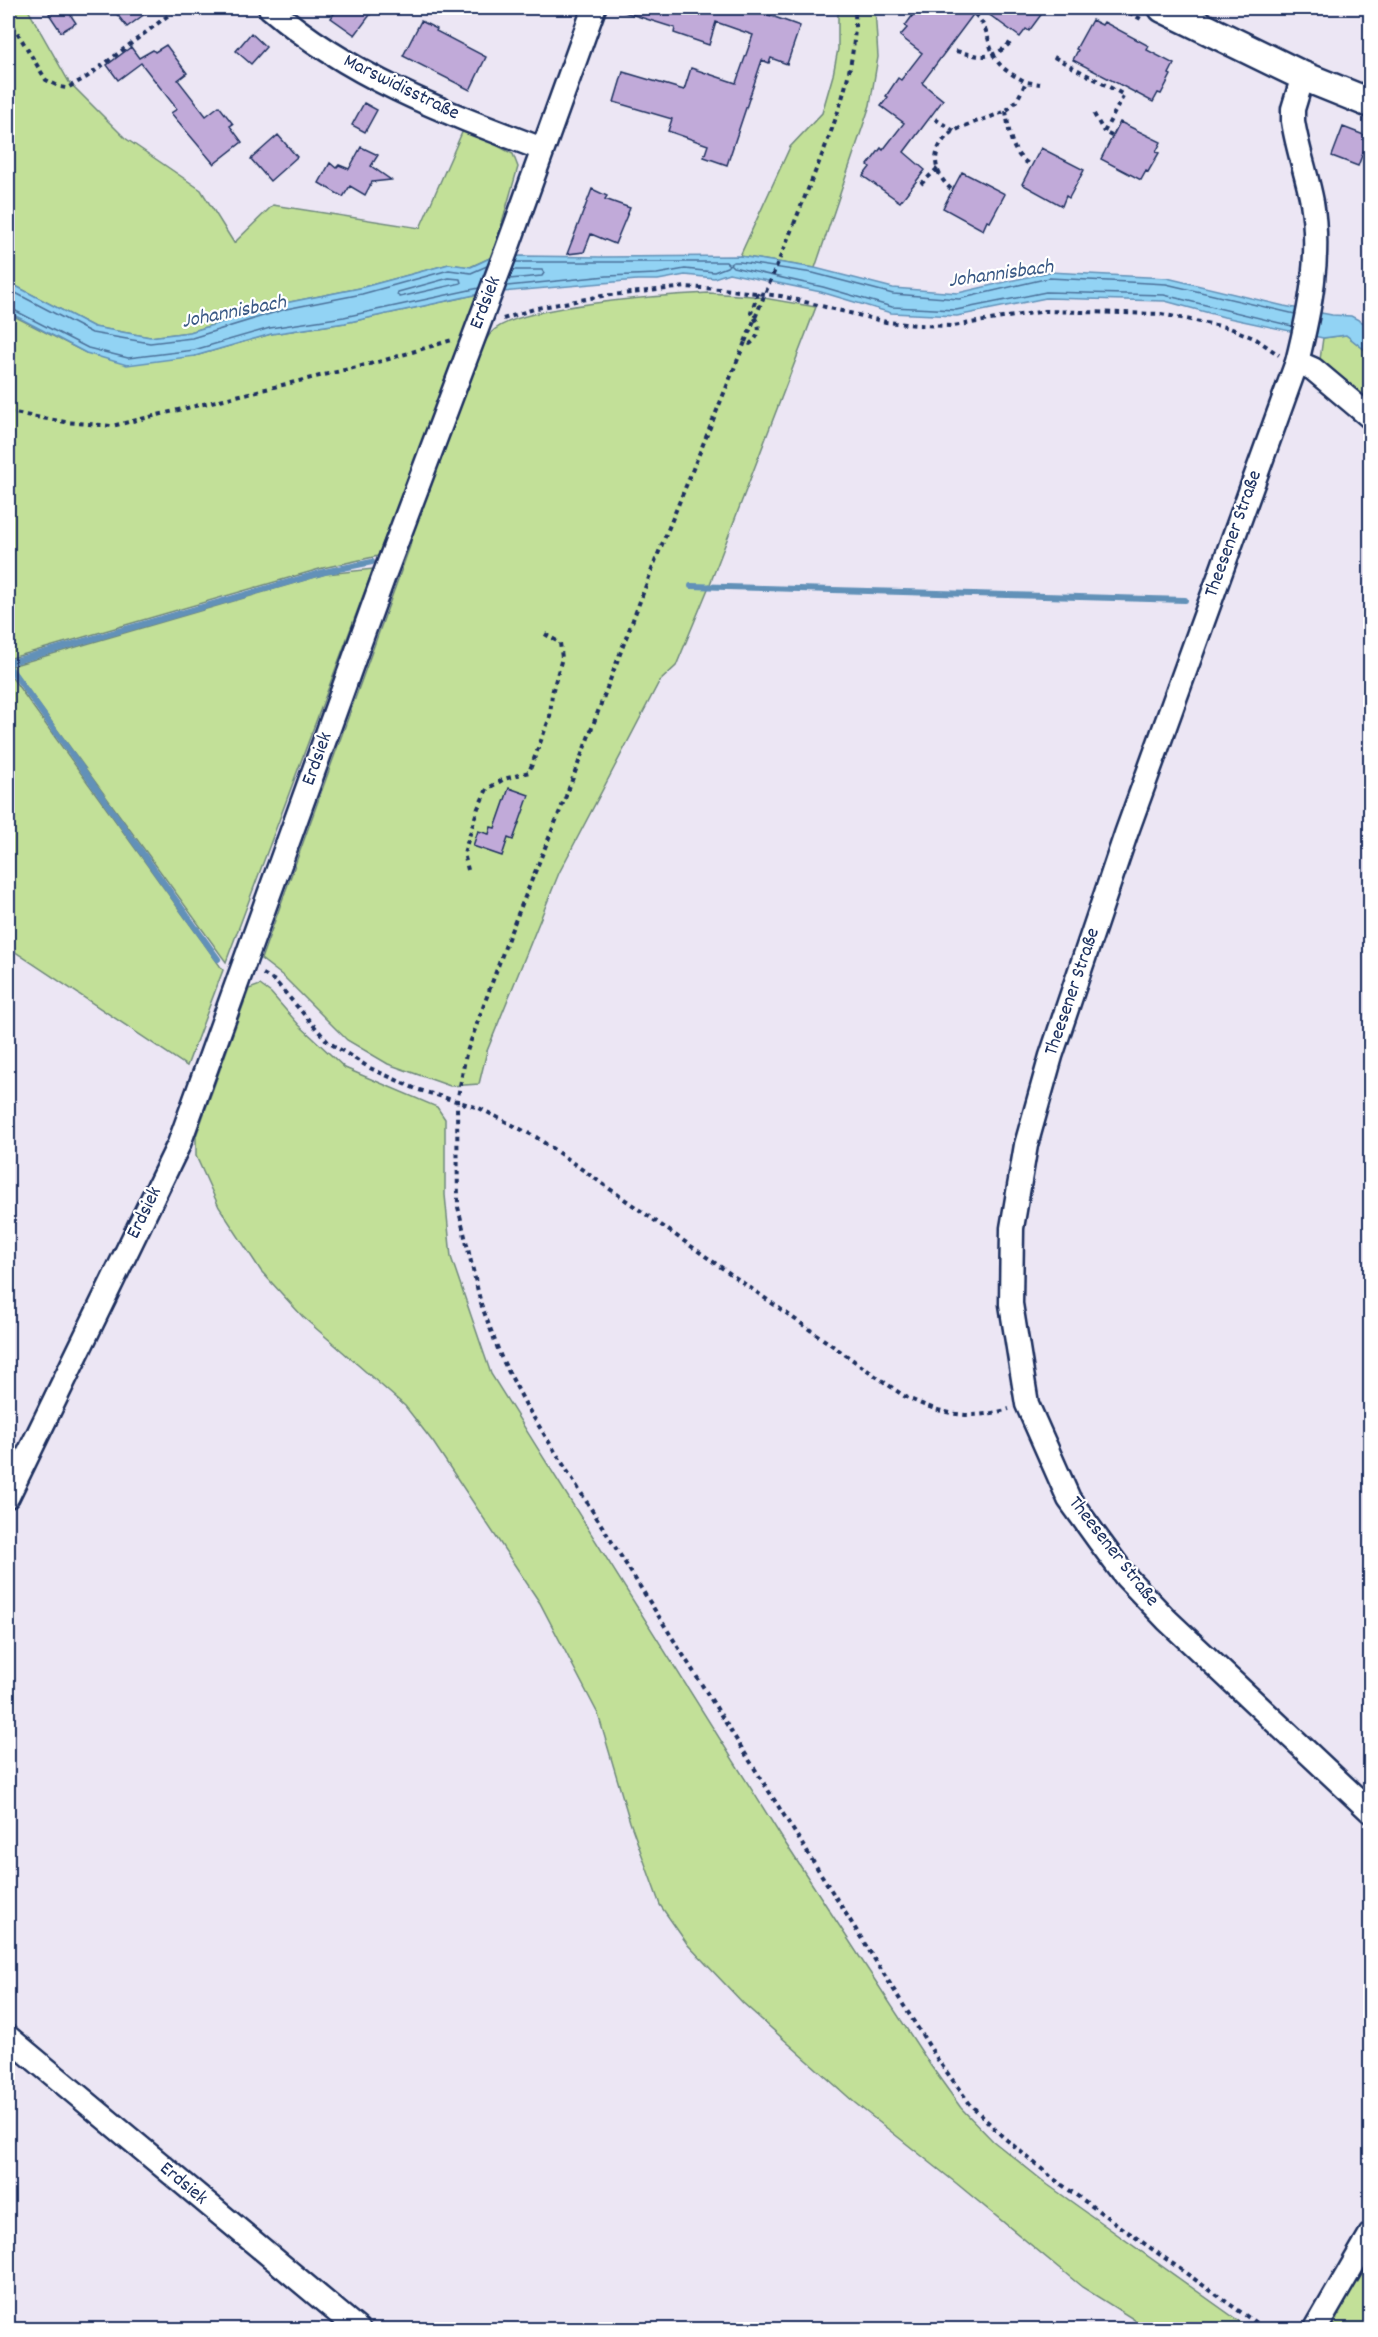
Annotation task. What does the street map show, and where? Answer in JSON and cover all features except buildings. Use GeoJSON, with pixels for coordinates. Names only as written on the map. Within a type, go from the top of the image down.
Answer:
{"type":"FeatureCollection","features":[{"type":"Feature","properties":{"kind":"main road"},"geometry":{"type":"LineString","coordinates":[[1163,8],[1303,76],[1371,103]]}},
{"type":"Feature","properties":{"kind":"street","name":"Marswidisstraße"},"geometry":{"type":"LineString","coordinates":[[270,8],[306,37],[378,81],[542,149]]}},
{"type":"Feature","properties":{"kind":"street","name":"Erdsiek"},"geometry":{"type":"LineString","coordinates":[[8,1496],[179,1144],[385,573],[507,249],[594,8]]}},
{"type":"Feature","properties":{"kind":"street","name":"Theesener Straße"},"geometry":{"type":"LineString","coordinates":[[1303,76],[1293,109],[1293,121],[1312,205],[1316,264],[1297,362],[1126,834],[1051,1056],[1026,1145],[1012,1228],[1011,1304],[1026,1404],[1069,1499],[1126,1576],[1175,1628],[1371,1811]]}},
{"type":"Feature","properties":{"kind":"street"},"geometry":{"type":"LineString","coordinates":[[1297,362],[1313,369],[1371,417]]}},
{"type":"Feature","properties":{"kind":"street","name":"Erdsiek"},"geometry":{"type":"LineString","coordinates":[[8,2037],[359,2330]]}},
{"type":"Feature","properties":{"kind":"street"},"geometry":{"type":"LineString","coordinates":[[1315,2330],[1371,2235]]}},
{"type":"Feature","properties":{"kind":"path"},"geometry":{"type":"LineString","coordinates":[[8,17],[46,80],[67,88],[87,77],[178,8]]}},
{"type":"Feature","properties":{"kind":"path"},"geometry":{"type":"LineString","coordinates":[[855,8],[855,36],[842,99],[794,224],[657,559],[566,796],[509,936],[466,1054],[457,1102],[458,1207],[481,1304],[501,1357],[533,1417],[938,2060],[970,2104],[1002,2136],[1055,2180],[1266,2330]]}},
{"type":"Feature","properties":{"kind":"path"},"geometry":{"type":"LineString","coordinates":[[968,8],[986,26],[994,55],[999,64],[1026,82],[1040,84]]}},
{"type":"Feature","properties":{"kind":"path"},"geometry":{"type":"LineString","coordinates":[[956,51],[994,55],[1011,42]]}},
{"type":"Feature","properties":{"kind":"path"},"geometry":{"type":"LineString","coordinates":[[1054,57],[1124,95],[1104,132]]}},
{"type":"Feature","properties":{"kind":"path"},"geometry":{"type":"LineString","coordinates":[[951,189],[944,181],[936,163],[938,150],[954,131],[1006,111],[1026,82]]}},
{"type":"Feature","properties":{"kind":"path"},"geometry":{"type":"LineString","coordinates":[[1006,111],[1012,145],[1017,154],[1029,164]]}},
{"type":"Feature","properties":{"kind":"path"},"geometry":{"type":"LineString","coordinates":[[1094,114],[1104,132],[1112,136]]}},
{"type":"Feature","properties":{"kind":"path"},"geometry":{"type":"LineString","coordinates":[[935,119],[954,131]]}},
{"type":"Feature","properties":{"kind":"path"},"geometry":{"type":"LineString","coordinates":[[921,183],[938,168]]}},
{"type":"Feature","properties":{"kind":"path"},"geometry":{"type":"LineString","coordinates":[[8,412],[65,422],[112,426],[382,361],[476,332],[499,320],[528,310],[602,296],[686,287],[758,292],[886,322],[917,326],[954,326],[1045,311],[1161,314],[1230,328],[1256,339],[1281,356],[1297,362]]}},
{"type":"Feature","properties":{"kind":"path"},"geometry":{"type":"LineString","coordinates":[[745,342],[750,344],[754,341],[760,327],[751,313],[758,292]]}},
{"type":"Feature","properties":{"kind":"path"},"geometry":{"type":"LineString","coordinates":[[468,870],[464,853],[488,789],[504,779],[529,772],[550,717],[552,693],[562,658],[560,643],[545,634]]}},
{"type":"Feature","properties":{"kind":"path"},"geometry":{"type":"LineString","coordinates":[[244,964],[275,981],[327,1042],[379,1072],[416,1089],[479,1108],[536,1137],[904,1396],[934,1410],[963,1415],[998,1413],[1026,1404]]}},
{"type":"Feature","properties":{"kind":"green space"},"geometry":{"type":"Polygon","coordinates":[[[8,8],[27,8],[69,82],[125,138],[201,190],[234,243],[273,205],[420,228],[464,128],[513,154],[518,167],[492,257],[470,267],[449,264],[360,288],[285,303],[190,332],[150,337],[94,327],[8,282],[8,8]]]}},
{"type":"Feature","properties":{"kind":"green space"},"geometry":{"type":"Polygon","coordinates":[[[838,8],[875,8],[878,57],[870,105],[815,268],[740,256],[790,147],[822,113],[838,49],[838,8]]]}},
{"type":"Feature","properties":{"kind":"green space"},"geometry":{"type":"Polygon","coordinates":[[[709,293],[752,296],[816,307],[710,584],[676,666],[659,682],[559,873],[487,1051],[479,1084],[450,1086],[388,1064],[347,1040],[283,976],[261,959],[410,546],[421,503],[474,366],[491,333],[505,323],[529,315],[594,303],[709,293]]]}},
{"type":"Feature","properties":{"kind":"green space"},"geometry":{"type":"Polygon","coordinates":[[[479,294],[378,556],[323,568],[8,659],[8,313],[86,353],[195,356],[271,334],[345,323],[479,294]]]}},
{"type":"Feature","properties":{"kind":"green space"},"geometry":{"type":"Polygon","coordinates":[[[1346,335],[1370,354],[1370,406],[1319,367],[1323,338],[1346,335]]]}},
{"type":"Feature","properties":{"kind":"green space"},"geometry":{"type":"Polygon","coordinates":[[[373,569],[226,962],[11,666],[326,574],[373,569]]]}},
{"type":"Feature","properties":{"kind":"green space"},"geometry":{"type":"Polygon","coordinates":[[[8,672],[223,970],[187,1066],[8,947],[8,672]]]}},
{"type":"Feature","properties":{"kind":"green space"},"geometry":{"type":"Polygon","coordinates":[[[260,985],[271,993],[299,1025],[345,1068],[437,1107],[445,1119],[445,1195],[451,1257],[491,1374],[782,1838],[961,2108],[993,2141],[1048,2185],[1250,2329],[1149,2329],[1082,2287],[855,2103],[743,2003],[688,1945],[660,1905],[630,1822],[598,1714],[540,1603],[433,1442],[405,1406],[303,1317],[261,1271],[219,1207],[196,1156],[196,1136],[249,989],[260,985]]]}},
{"type":"Feature","properties":{"kind":"green space"},"geometry":{"type":"Polygon","coordinates":[[[1370,2250],[1370,2329],[1326,2330],[1370,2250]]]}},
{"type":"Feature","properties":{"kind":"water"},"geometry":{"type":"Polygon","coordinates":[[[740,256],[815,268],[893,288],[958,293],[1049,272],[1167,278],[1284,306],[1332,315],[1351,316],[1370,326],[1370,354],[1346,335],[1323,338],[1224,317],[1165,301],[1046,298],[957,316],[891,313],[821,292],[729,273],[714,278],[685,275],[658,280],[479,294],[345,323],[271,334],[195,356],[127,365],[86,353],[8,312],[8,282],[94,327],[150,337],[190,332],[285,303],[360,288],[449,264],[471,267],[492,257],[740,256]]]}},
{"type":"Feature","properties":{"kind":"waterway"},"geometry":{"type":"LineString","coordinates":[[8,663],[324,572],[372,562]]}},
{"type":"Feature","properties":{"kind":"waterway"},"geometry":{"type":"LineString","coordinates":[[691,586],[1185,600]]}},
{"type":"Feature","properties":{"kind":"waterway"},"geometry":{"type":"LineString","coordinates":[[8,665],[218,959]]}},
{"type":"Feature","properties":{"kind":"water label","name":"Johannisbach"},"geometry":{"type":"Point","coordinates":[1001,275]}},
{"type":"Feature","properties":{"kind":"water label","name":"Johannisbach"},"geometry":{"type":"Point","coordinates":[234,313]}}]}
